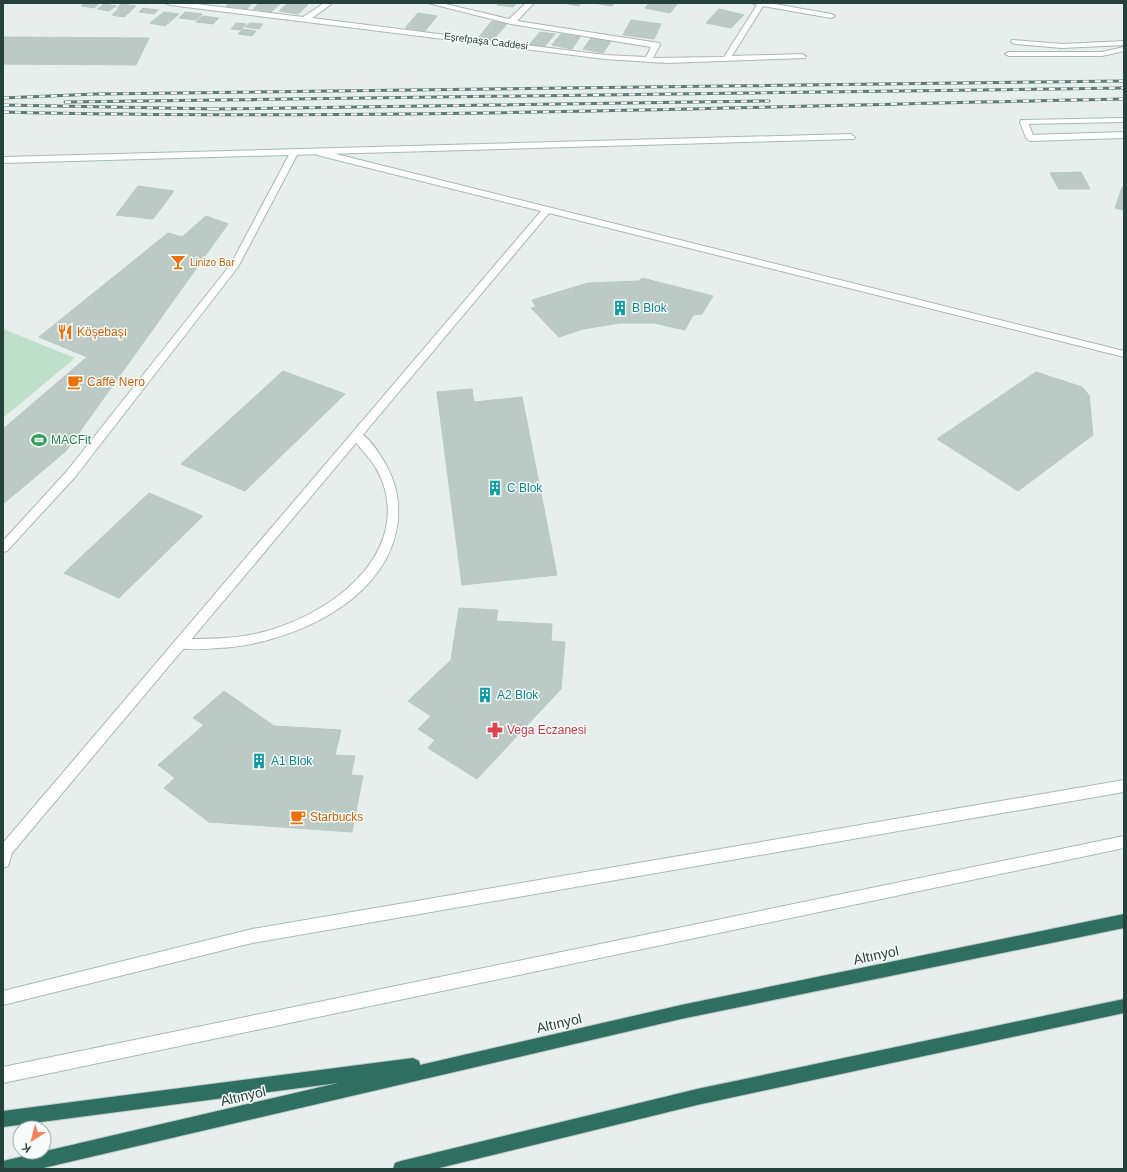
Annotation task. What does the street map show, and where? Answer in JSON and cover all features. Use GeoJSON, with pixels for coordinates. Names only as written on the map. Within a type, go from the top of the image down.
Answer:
{"type":"FeatureCollection","features":[{"type":"Feature","properties":{"kind":"highway","name":"Altınyol"},"geometry":{"type":"LineString","coordinates":[[3,1169],[681,1012],[1124,921]]}},
{"type":"Feature","properties":{"kind":"highway"},"geometry":{"type":"LineString","coordinates":[[401,1169],[697,1097],[1124,1006]]}},
{"type":"Feature","properties":{"kind":"highway"},"geometry":{"type":"LineString","coordinates":[[3,1119],[480,1058]]}},
{"type":"Feature","properties":{"kind":"street","name":"Eşrefpaşa Caddesi"},"geometry":{"type":"LineString","coordinates":[[170,3],[648,60],[802,56]]}},
{"type":"Feature","properties":{"kind":"street"},"geometry":{"type":"LineString","coordinates":[[306,19],[329,3]]}},
{"type":"Feature","properties":{"kind":"street"},"geometry":{"type":"LineString","coordinates":[[432,3],[511,22],[656,45],[648,60]]}},
{"type":"Feature","properties":{"kind":"street"},"geometry":{"type":"LineString","coordinates":[[511,22],[530,3]]}},
{"type":"Feature","properties":{"kind":"street"},"geometry":{"type":"LineString","coordinates":[[726,59],[759,4],[830,16]]}},
{"type":"Feature","properties":{"kind":"street"},"geometry":{"type":"LineString","coordinates":[[1015,42],[1062,46],[1124,43]]}},
{"type":"Feature","properties":{"kind":"street"},"geometry":{"type":"LineString","coordinates":[[1009,54],[1102,54],[1124,49]]}},
{"type":"Feature","properties":{"kind":"street"},"geometry":{"type":"LineString","coordinates":[[1124,120],[1024,122],[1030,138],[1124,135]]}},
{"type":"Feature","properties":{"kind":"street"},"geometry":{"type":"LineString","coordinates":[[3,160],[851,137]]}},
{"type":"Feature","properties":{"kind":"street"},"geometry":{"type":"LineString","coordinates":[[320,152],[1124,354]]}},
{"type":"Feature","properties":{"kind":"street"},"geometry":{"type":"LineString","coordinates":[[3,548],[71,474],[235,265],[294,153]]}},
{"type":"Feature","properties":{"kind":"street"},"geometry":{"type":"LineString","coordinates":[[3,862],[6,850],[547,209]]}},
{"type":"Feature","properties":{"kind":"street"},"geometry":{"type":"LineString","coordinates":[[180,644],[236,642],[283,630],[326,610],[357,589],[369,577],[383,553],[393,526],[393,497],[385,471],[369,448],[356,435]]}},
{"type":"Feature","properties":{"kind":"street"},"geometry":{"type":"LineString","coordinates":[[3,998],[252,936],[1124,786]]}},
{"type":"Feature","properties":{"kind":"street"},"geometry":{"type":"LineString","coordinates":[[3,1075],[1124,842]]}},
{"type":"Feature","properties":{"kind":"green space"},"geometry":{"type":"Polygon","coordinates":[[[3,329],[75,358],[3,418],[3,329]]]}},
{"type":"Feature","properties":{"kind":"building"},"geometry":{"type":"Polygon","coordinates":[[[85,3],[100,3],[94,8],[81,6],[85,3]]]}},
{"type":"Feature","properties":{"kind":"building"},"geometry":{"type":"Polygon","coordinates":[[[229,3],[252,3],[247,9],[226,6],[229,3]]]}},
{"type":"Feature","properties":{"kind":"building"},"geometry":{"type":"Polygon","coordinates":[[[259,3],[281,3],[271,12],[253,9],[259,3]]]}},
{"type":"Feature","properties":{"kind":"building"},"geometry":{"type":"Polygon","coordinates":[[[288,3],[308,5],[298,14],[279,11],[288,3]]]}},
{"type":"Feature","properties":{"kind":"building"},"geometry":{"type":"Polygon","coordinates":[[[498,3],[517,3],[513,7],[497,5],[498,3]]]}},
{"type":"Feature","properties":{"kind":"building"},"geometry":{"type":"Polygon","coordinates":[[[563,3],[581,3],[579,6],[563,3]]]}},
{"type":"Feature","properties":{"kind":"building"},"geometry":{"type":"Polygon","coordinates":[[[593,3],[615,3],[612,6],[593,3]]]}},
{"type":"Feature","properties":{"kind":"building"},"geometry":{"type":"Polygon","coordinates":[[[649,3],[678,3],[670,13],[645,8],[649,3]]]}},
{"type":"Feature","properties":{"kind":"building"},"geometry":{"type":"Polygon","coordinates":[[[104,4],[116,6],[109,11],[97,9],[104,4]]]}},
{"type":"Feature","properties":{"kind":"building"},"geometry":{"type":"Polygon","coordinates":[[[121,4],[136,6],[132,10],[117,8],[121,4]]]}},
{"type":"Feature","properties":{"kind":"building"},"geometry":{"type":"Polygon","coordinates":[[[143,8],[158,10],[154,14],[139,12],[143,8]]]}},
{"type":"Feature","properties":{"kind":"building"},"geometry":{"type":"Polygon","coordinates":[[[118,9],[131,11],[124,17],[112,15],[118,9]]]}},
{"type":"Feature","properties":{"kind":"building"},"geometry":{"type":"Polygon","coordinates":[[[719,9],[744,15],[731,28],[706,23],[719,9]]]}},
{"type":"Feature","properties":{"kind":"building"},"geometry":{"type":"Polygon","coordinates":[[[164,12],[179,14],[165,26],[150,23],[164,12]]]}},
{"type":"Feature","properties":{"kind":"building"},"geometry":{"type":"Polygon","coordinates":[[[185,12],[202,14],[196,20],[179,18],[185,12]]]}},
{"type":"Feature","properties":{"kind":"building"},"geometry":{"type":"Polygon","coordinates":[[[418,13],[437,16],[425,31],[405,28],[418,13]]]}},
{"type":"Feature","properties":{"kind":"building"},"geometry":{"type":"Polygon","coordinates":[[[202,16],[219,18],[213,24],[196,22],[202,16]]]}},
{"type":"Feature","properties":{"kind":"building"},"geometry":{"type":"Polygon","coordinates":[[[631,20],[661,24],[654,39],[623,35],[631,20]]]}},
{"type":"Feature","properties":{"kind":"building"},"geometry":{"type":"Polygon","coordinates":[[[492,21],[507,24],[493,40],[478,38],[492,21]]]}},
{"type":"Feature","properties":{"kind":"building"},"geometry":{"type":"Polygon","coordinates":[[[236,23],[246,24],[241,30],[231,29],[236,23]]]}},
{"type":"Feature","properties":{"kind":"building"},"geometry":{"type":"Polygon","coordinates":[[[250,23],[263,24],[259,29],[245,27],[250,23]]]}},
{"type":"Feature","properties":{"kind":"building"},"geometry":{"type":"Polygon","coordinates":[[[243,29],[256,31],[252,36],[238,34],[243,29]]]}},
{"type":"Feature","properties":{"kind":"building"},"geometry":{"type":"Polygon","coordinates":[[[540,32],[555,34],[544,47],[529,45],[540,32]]]}},
{"type":"Feature","properties":{"kind":"building"},"geometry":{"type":"Polygon","coordinates":[[[561,34],[580,37],[572,49],[552,45],[561,34]]]}},
{"type":"Feature","properties":{"kind":"building"},"geometry":{"type":"Polygon","coordinates":[[[3,37],[149,38],[136,65],[3,64],[3,37]]]}},
{"type":"Feature","properties":{"kind":"building"},"geometry":{"type":"Polygon","coordinates":[[[592,37],[612,40],[603,53],[583,49],[592,37]]]}},
{"type":"Feature","properties":{"kind":"building"},"geometry":{"type":"Polygon","coordinates":[[[1081,172],[1090,189],[1059,189],[1050,173],[1081,172]]]}},
{"type":"Feature","properties":{"kind":"building"},"geometry":{"type":"Polygon","coordinates":[[[138,186],[174,191],[153,219],[116,215],[138,186]]]}},
{"type":"Feature","properties":{"kind":"building"},"geometry":{"type":"Polygon","coordinates":[[[1122,187],[1124,187],[1124,210],[1115,208],[1122,187]]]}},
{"type":"Feature","properties":{"kind":"building"},"geometry":{"type":"Polygon","coordinates":[[[206,216],[228,224],[66,451],[3,504],[3,429],[87,357],[39,337],[168,233],[182,237],[206,216]]]}},
{"type":"Feature","properties":{"kind":"building","name":"B Blok"},"geometry":{"type":"Polygon","coordinates":[[[642,278],[713,296],[702,314],[693,315],[685,330],[654,323],[620,323],[583,329],[559,337],[531,308],[536,307],[532,300],[588,283],[639,281],[642,278]]]}},
{"type":"Feature","properties":{"kind":"building"},"geometry":{"type":"Polygon","coordinates":[[[283,371],[345,394],[245,491],[181,464],[283,371]]]}},
{"type":"Feature","properties":{"kind":"building"},"geometry":{"type":"Polygon","coordinates":[[[1036,372],[1082,387],[1089,395],[1093,435],[1018,491],[937,439],[1036,372]]]}},
{"type":"Feature","properties":{"kind":"building","name":"C Blok"},"geometry":{"type":"Polygon","coordinates":[[[472,389],[474,402],[522,397],[557,575],[462,585],[437,392],[472,389]]]}},
{"type":"Feature","properties":{"kind":"building"},"geometry":{"type":"Polygon","coordinates":[[[149,493],[203,516],[119,598],[64,573],[149,493]]]}},
{"type":"Feature","properties":{"kind":"building","name":"A2 Blok"},"geometry":{"type":"Polygon","coordinates":[[[459,608],[498,610],[496,621],[552,624],[551,641],[565,642],[561,689],[477,779],[428,748],[435,740],[418,729],[431,716],[408,701],[451,660],[459,608]]]}},
{"type":"Feature","properties":{"kind":"building","name":"A1 Blok"},"geometry":{"type":"Polygon","coordinates":[[[224,691],[274,726],[341,730],[335,755],[355,756],[351,775],[363,776],[352,832],[209,822],[164,788],[175,778],[158,765],[204,725],[193,718],[224,691]]]}},
{"type":"Feature","properties":{"kind":"railway"},"geometry":{"type":"LineString","coordinates":[[3,98],[96,94],[1124,81]]}},
{"type":"Feature","properties":{"kind":"railway"},"geometry":{"type":"LineString","coordinates":[[65,102],[1124,88]]}},
{"type":"Feature","properties":{"kind":"railway"},"geometry":{"type":"LineString","coordinates":[[3,112],[283,115],[424,114],[1124,99]]}},
{"type":"Feature","properties":{"kind":"railway"},"geometry":{"type":"LineString","coordinates":[[216,109],[769,101]]}},
{"type":"Feature","properties":{"kind":"railway"},"geometry":{"type":"LineString","coordinates":[[3,105],[216,109]]}},
{"type":"Feature","properties":{"kind":"place","name":"Linizo Bar"},"geometry":{"type":"Point","coordinates":[178,262]}},
{"type":"Feature","properties":{"kind":"place","name":"B Blok"},"geometry":{"type":"Point","coordinates":[620,308]}},
{"type":"Feature","properties":{"kind":"place","name":"Köşebaşı"},"geometry":{"type":"Point","coordinates":[65,332]}},
{"type":"Feature","properties":{"kind":"place","name":"Caffè Nero"},"geometry":{"type":"Point","coordinates":[75,382]}},
{"type":"Feature","properties":{"kind":"place","name":"MACFit"},"geometry":{"type":"Point","coordinates":[39,440]}},
{"type":"Feature","properties":{"kind":"place","name":"C Blok"},"geometry":{"type":"Point","coordinates":[495,488]}},
{"type":"Feature","properties":{"kind":"place","name":"A2 Blok"},"geometry":{"type":"Point","coordinates":[485,695]}},
{"type":"Feature","properties":{"kind":"place","name":"Vega Eczanesi"},"geometry":{"type":"Point","coordinates":[495,730]}},
{"type":"Feature","properties":{"kind":"place","name":"A1 Blok"},"geometry":{"type":"Point","coordinates":[259,761]}},
{"type":"Feature","properties":{"kind":"place","name":"Starbucks"},"geometry":{"type":"Point","coordinates":[298,817]}}]}
